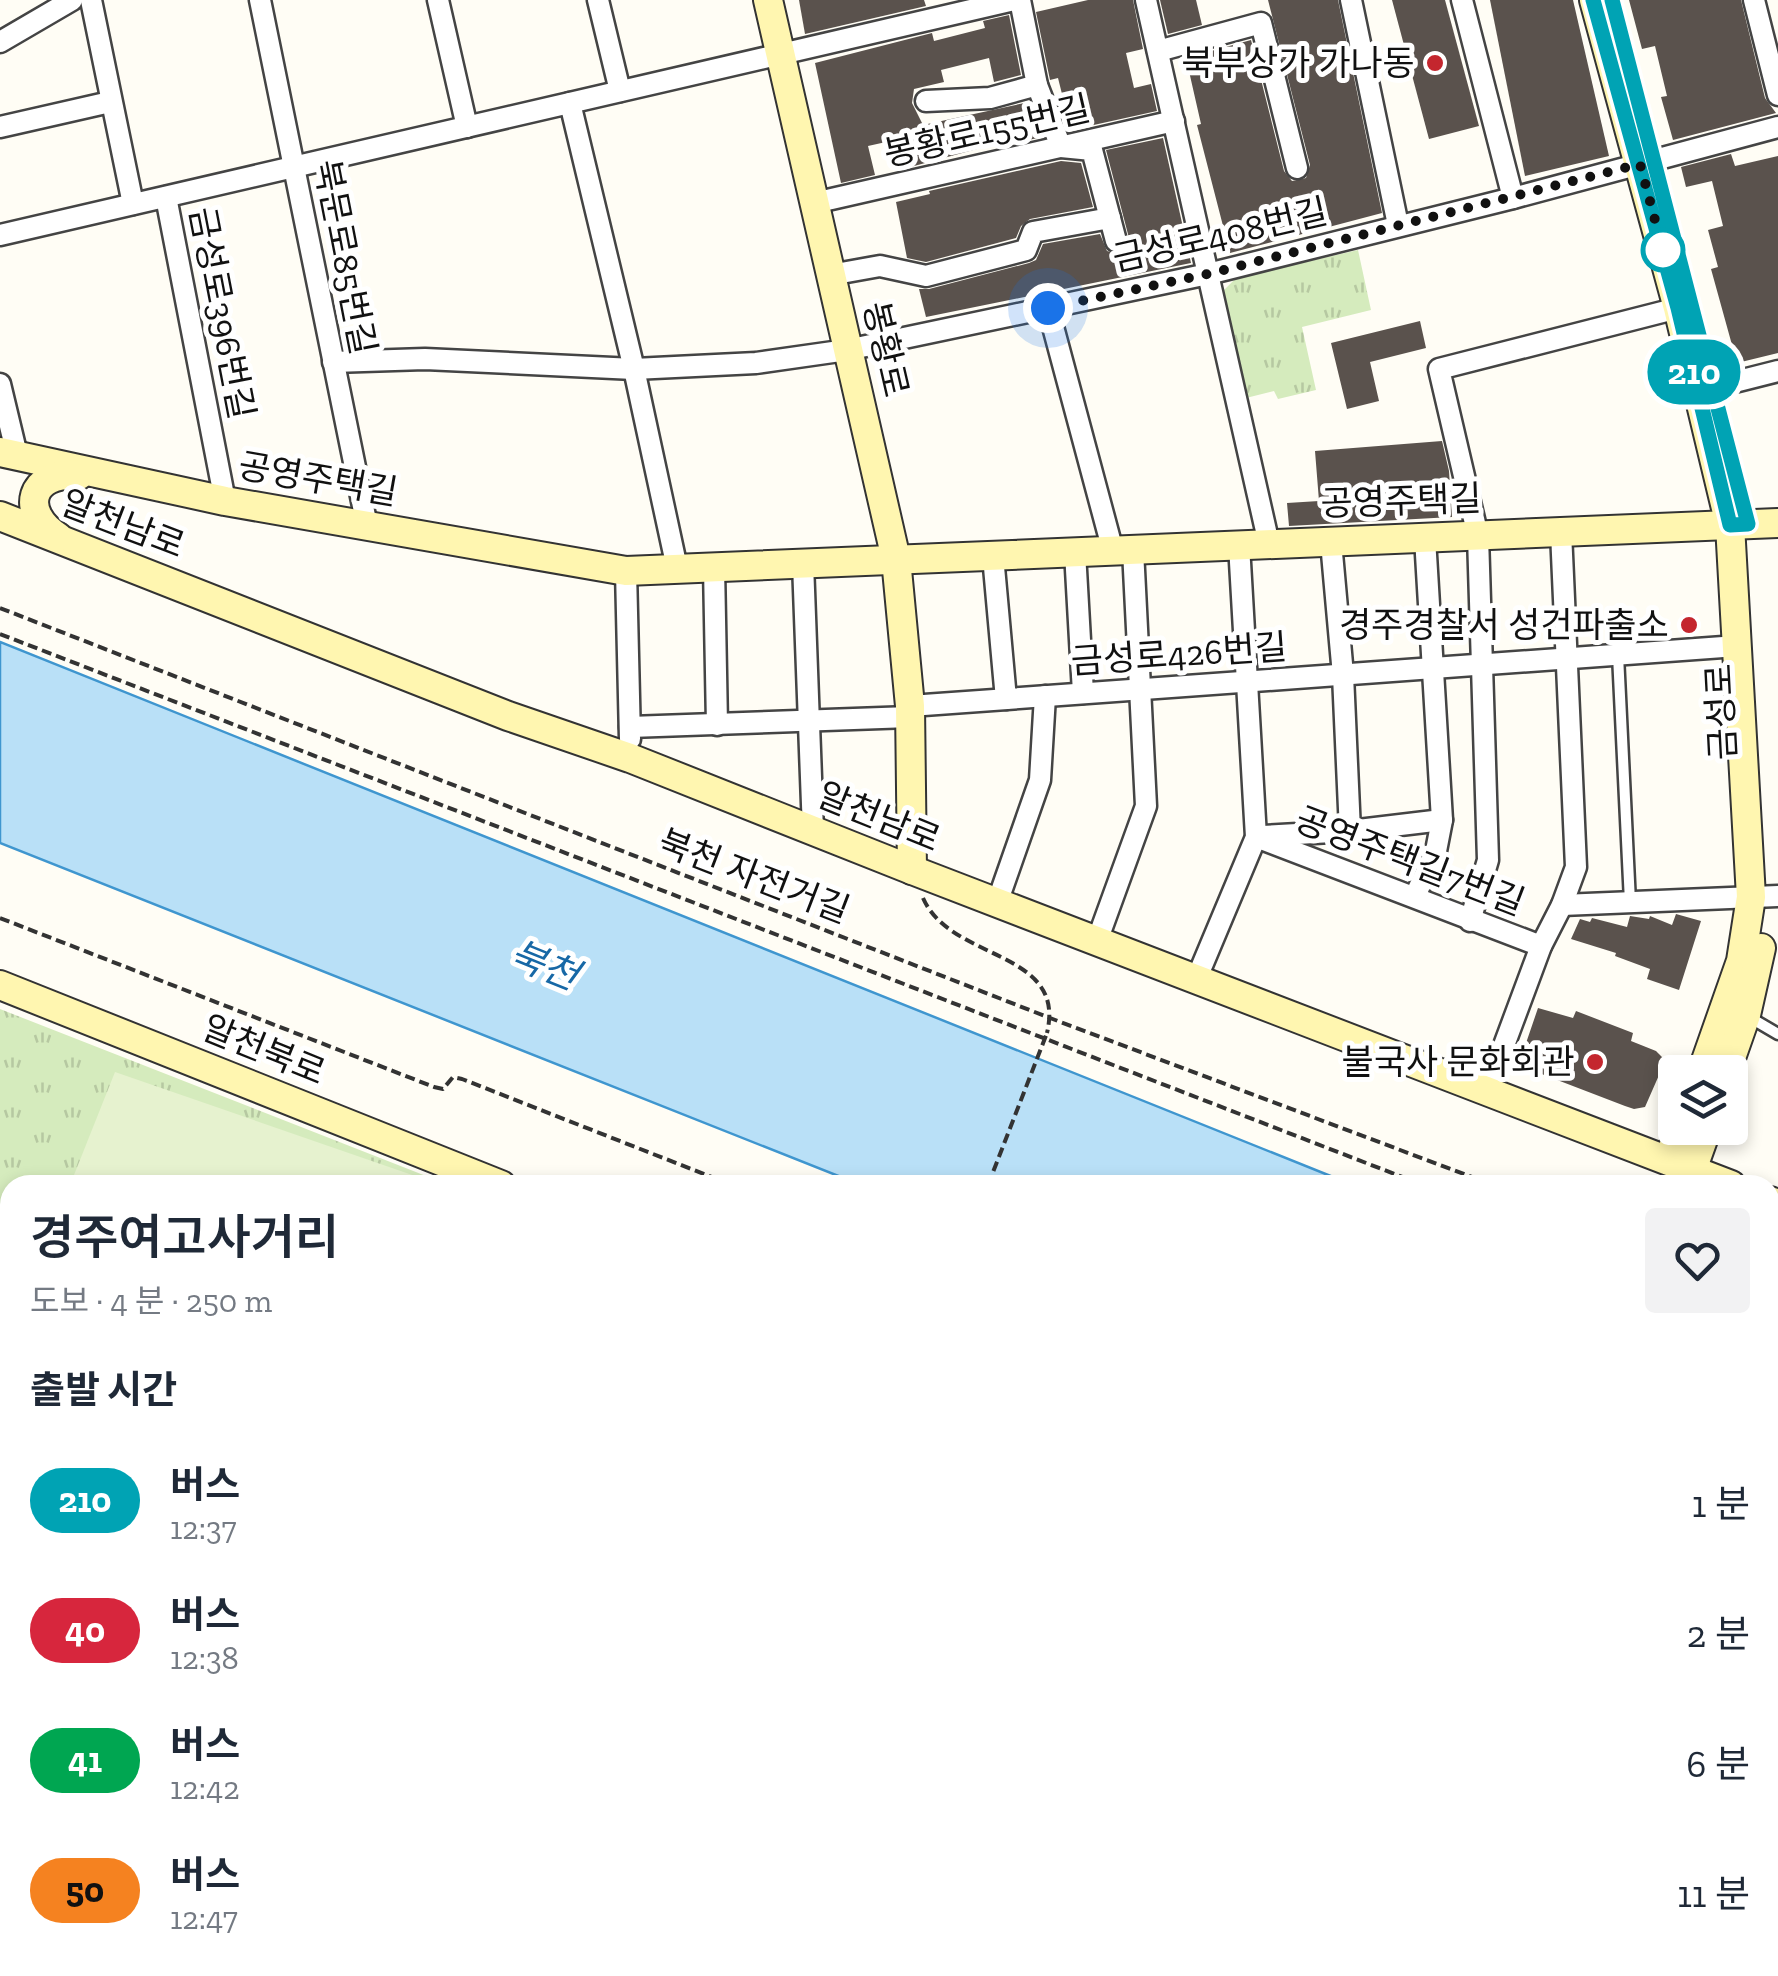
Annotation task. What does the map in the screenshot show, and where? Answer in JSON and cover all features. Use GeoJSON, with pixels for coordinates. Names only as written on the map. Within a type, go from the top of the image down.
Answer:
{"type":"FeatureCollection","features":[{"type":"Feature","properties":{"kind":"street"},"geometry":{"type":"LineString","coordinates":[[0,42],[72,0]]}},
{"type":"Feature","properties":{"kind":"street"},"geometry":{"type":"LineString","coordinates":[[90,0],[133,204]]}},
{"type":"Feature","properties":{"kind":"street","name":"북문로85번길"},"geometry":{"type":"LineString","coordinates":[[260,0],[367,526]]}},
{"type":"Feature","properties":{"kind":"street"},"geometry":{"type":"LineString","coordinates":[[438,0],[467,127]]}},
{"type":"Feature","properties":{"kind":"street"},"geometry":{"type":"LineString","coordinates":[[598,0],[620,91]]}},
{"type":"Feature","properties":{"kind":"street","name":"봉황로"},"geometry":{"type":"LineString","coordinates":[[768,0],[896,560],[910,711],[912,870]]}},
{"type":"Feature","properties":{"kind":"street"},"geometry":{"type":"LineString","coordinates":[[1017,0],[1037,85],[1061,147],[1092,150],[1116,240]]}},
{"type":"Feature","properties":{"kind":"street","name":"금성로396번길"},"geometry":{"type":"LineString","coordinates":[[0,235],[1017,0]]}},
{"type":"Feature","properties":{"kind":"street"},"geometry":{"type":"LineString","coordinates":[[1146,0],[1269,544]]}},
{"type":"Feature","properties":{"kind":"street"},"geometry":{"type":"LineString","coordinates":[[1350,0],[1398,225]]}},
{"type":"Feature","properties":{"kind":"street"},"geometry":{"type":"LineString","coordinates":[[1462,0],[1513,198]]}},
{"type":"Feature","properties":{"kind":"street","name":"금성로"},"geometry":{"type":"LineString","coordinates":[[1594,0],[1648,162],[1739,525],[1766,897],[1742,961],[1729,1055]]}},
{"type":"Feature","properties":{"kind":"street","name":"금성로"},"geometry":{"type":"LineString","coordinates":[[1612,0],[1678,308],[1707,389]]}},
{"type":"Feature","properties":{"kind":"street"},"geometry":{"type":"LineString","coordinates":[[1754,0],[1778,96]]}},
{"type":"Feature","properties":{"kind":"street"},"geometry":{"type":"LineString","coordinates":[[1158,51],[1261,24],[1296,168]]}},
{"type":"Feature","properties":{"kind":"street"},"geometry":{"type":"LineString","coordinates":[[926,101],[990,98],[1037,85]]}},
{"type":"Feature","properties":{"kind":"street"},"geometry":{"type":"LineString","coordinates":[[0,127],[110,102]]}},
{"type":"Feature","properties":{"kind":"street"},"geometry":{"type":"LineString","coordinates":[[570,103],[677,568]]}},
{"type":"Feature","properties":{"kind":"street","name":"봉황로155번길"},"geometry":{"type":"LineString","coordinates":[[814,203],[1174,122]]}},
{"type":"Feature","properties":{"kind":"street","name":"금성로408번길"},"geometry":{"type":"LineString","coordinates":[[332,362],[425,359],[634,370],[756,363],[847,350],[1208,274],[1778,127]]}},
{"type":"Feature","properties":{"kind":"street","name":"금성로396번길"},"geometry":{"type":"LineString","coordinates":[[166,196],[225,502]]}},
{"type":"Feature","properties":{"kind":"street"},"geometry":{"type":"LineString","coordinates":[[830,275],[880,266],[926,276],[1026,250],[1033,232],[1110,218]]}},
{"type":"Feature","properties":{"kind":"street"},"geometry":{"type":"LineString","coordinates":[[1048,308],[1123,550],[1139,689],[1146,806],[1097,941]]}},
{"type":"Feature","properties":{"kind":"street"},"geometry":{"type":"LineString","coordinates":[[1470,921],[1488,860],[1478,536],[1439,368],[1678,308]]}},
{"type":"Feature","properties":{"kind":"street"},"geometry":{"type":"LineString","coordinates":[[1707,389],[1778,371]]}},
{"type":"Feature","properties":{"kind":"street"},"geometry":{"type":"LineString","coordinates":[[0,384],[6,456]]}},
{"type":"Feature","properties":{"kind":"street","name":"공영주택길"},"geometry":{"type":"LineString","coordinates":[[6,456],[225,502],[626,570],[1778,523]]}},
{"type":"Feature","properties":{"kind":"street"},"geometry":{"type":"LineString","coordinates":[[64,541],[42,527],[36,514],[36,490],[43,480],[59,473],[120,478]]}},
{"type":"Feature","properties":{"kind":"street","name":"알천남로"},"geometry":{"type":"LineString","coordinates":[[0,516],[508,716],[630,758],[1705,1175]]}},
{"type":"Feature","properties":{"kind":"street","name":"금성로"},"geometry":{"type":"LineString","coordinates":[[1739,525],[1737,646],[1766,897]]}},
{"type":"Feature","properties":{"kind":"street","name":"공영주택길7번길"},"geometry":{"type":"LineString","coordinates":[[1486,1090],[1540,946],[1576,867],[1562,532]]}},
{"type":"Feature","properties":{"kind":"street"},"geometry":{"type":"LineString","coordinates":[[1415,896],[1436,851],[1442,820],[1426,538]]}},
{"type":"Feature","properties":{"kind":"street"},"geometry":{"type":"LineString","coordinates":[[1330,542],[1343,675],[1350,832]]}},
{"type":"Feature","properties":{"kind":"street"},"geometry":{"type":"LineString","coordinates":[[1196,980],[1256,836],[1238,545]]}},
{"type":"Feature","properties":{"kind":"street"},"geometry":{"type":"LineString","coordinates":[[1075,552],[1083,694]]}},
{"type":"Feature","properties":{"kind":"street"},"geometry":{"type":"LineString","coordinates":[[993,556],[1006,698]]}},
{"type":"Feature","properties":{"kind":"street"},"geometry":{"type":"LineString","coordinates":[[803,564],[813,831]]}},
{"type":"Feature","properties":{"kind":"street"},"geometry":{"type":"LineString","coordinates":[[714,567],[717,725]]}},
{"type":"Feature","properties":{"kind":"street"},"geometry":{"type":"LineString","coordinates":[[626,570],[630,758]]}},
{"type":"Feature","properties":{"kind":"street","name":"금성로426번길"},"geometry":{"type":"LineString","coordinates":[[910,711],[1006,698],[1737,646]]}},
{"type":"Feature","properties":{"kind":"street","name":"금성로426번길"},"geometry":{"type":"LineString","coordinates":[[997,903],[1040,780],[1045,696]]}},
{"type":"Feature","properties":{"kind":"street"},"geometry":{"type":"LineString","coordinates":[[630,727],[809,722],[910,711]]}},
{"type":"Feature","properties":{"kind":"street"},"geometry":{"type":"LineString","coordinates":[[1256,836],[1350,832],[1442,820]]}},
{"type":"Feature","properties":{"kind":"street","name":"공영주택길7번길"},"geometry":{"type":"LineString","coordinates":[[1256,836],[1540,946]]}},
{"type":"Feature","properties":{"kind":"street"},"geometry":{"type":"LineString","coordinates":[[1562,904],[1766,897]]}},
{"type":"Feature","properties":{"kind":"street","name":"알천북로"},"geometry":{"type":"LineString","coordinates":[[0,985],[476,1175]]}},
{"type":"Feature","properties":{"kind":"street","name":"금성로"},"geometry":{"type":"LineString","coordinates":[[1712,1055],[1737,1010]]}},
{"type":"Feature","properties":{"kind":"street"},"geometry":{"type":"LineString","coordinates":[[1680,1165],[1681,1145]]}},
{"type":"Feature","properties":{"kind":"street"},"geometry":{"type":"LineString","coordinates":[[1680,1165],[1695,1145]]}},
{"type":"Feature","properties":{"kind":"lane"},"geometry":{"type":"LineString","coordinates":[[1618,655],[1630,902]]}},
{"type":"Feature","properties":{"kind":"lane"},"geometry":{"type":"LineString","coordinates":[[1737,1010],[1778,1034]]}},
{"type":"Feature","properties":{"kind":"path","name":"북천 자전거길"},"geometry":{"type":"LineString","coordinates":[[0,608],[1050,1018],[1466,1175]]}},
{"type":"Feature","properties":{"kind":"path"},"geometry":{"type":"LineString","coordinates":[[0,634],[1398,1175]]}},
{"type":"Feature","properties":{"kind":"path"},"geometry":{"type":"LineString","coordinates":[[912,870],[931,916],[955,934],[1033,974],[1047,1000],[1050,1018],[1046,1036],[992,1175]]}},
{"type":"Feature","properties":{"kind":"path"},"geometry":{"type":"LineString","coordinates":[[0,918],[434,1088],[443,1089],[454,1077],[462,1079],[707,1175]]}},
{"type":"Feature","properties":{"kind":"green space"},"geometry":{"type":"Polygon","coordinates":[[[1358,250],[1371,310],[1302,327],[1316,390],[1278,399],[1274,391],[1246,398],[1223,291],[1236,278],[1358,250]]]}},
{"type":"Feature","properties":{"kind":"green space"},"geometry":{"type":"Polygon","coordinates":[[[0,1009],[423,1175],[0,1175],[0,1009]]]}},
{"type":"Feature","properties":{"kind":"green space"},"geometry":{"type":"Polygon","coordinates":[[[115,1072],[412,1175],[74,1175],[115,1072]]]}},
{"type":"Feature","properties":{"kind":"water","name":"북천"},"geometry":{"type":"Polygon","coordinates":[[[0,642],[1328,1175],[836,1175],[0,843],[0,642]]]}},
{"type":"Feature","properties":{"kind":"building"},"geometry":{"type":"Polygon","coordinates":[[[799,0],[924,0],[926,6],[805,34],[799,0]]]}},
{"type":"Feature","properties":{"kind":"building"},"geometry":{"type":"Polygon","coordinates":[[[1088,0],[1133,0],[1143,49],[1126,53],[1134,88],[1151,84],[1157,111],[1071,130],[1058,78],[1050,80],[1036,12],[1088,0]]]}},
{"type":"Feature","properties":{"kind":"building"},"geometry":{"type":"Polygon","coordinates":[[[1160,0],[1196,0],[1202,25],[1168,34],[1160,0]]]}},
{"type":"Feature","properties":{"kind":"building"},"geometry":{"type":"Polygon","coordinates":[[[1268,0],[1338,0],[1382,213],[1230,253],[1197,125],[1201,124],[1186,58],[1251,40],[1284,171],[1292,181],[1306,178],[1310,165],[1268,0]]]}},
{"type":"Feature","properties":{"kind":"building","name":"북부상가 가나동"},"geometry":{"type":"Polygon","coordinates":[[[1392,0],[1445,0],[1479,126],[1429,139],[1392,0]]]}},
{"type":"Feature","properties":{"kind":"building"},"geometry":{"type":"Polygon","coordinates":[[[1490,0],[1573,0],[1609,156],[1525,176],[1490,0]]]}},
{"type":"Feature","properties":{"kind":"building"},"geometry":{"type":"Polygon","coordinates":[[[1629,0],[1741,0],[1765,98],[1776,113],[1673,140],[1661,97],[1667,96],[1655,46],[1642,49],[1629,0]]]}},
{"type":"Feature","properties":{"kind":"building"},"geometry":{"type":"Polygon","coordinates":[[[1009,15],[1021,75],[994,82],[989,58],[941,70],[944,82],[914,89],[912,103],[923,125],[1029,102],[1042,137],[1015,143],[1014,139],[903,169],[895,140],[868,146],[875,175],[841,183],[815,63],[932,33],[934,41],[985,28],[983,21],[1009,15]]]}},
{"type":"Feature","properties":{"kind":"building"},"geometry":{"type":"Polygon","coordinates":[[[1163,138],[1191,263],[926,317],[919,289],[1029,263],[1036,260],[1043,244],[1100,234],[1107,251],[1125,251],[1129,238],[1106,150],[1163,138]]]}},
{"type":"Feature","properties":{"kind":"building"},"geometry":{"type":"Polygon","coordinates":[[[1731,154],[1735,166],[1778,156],[1778,353],[1737,363],[1711,269],[1718,267],[1708,230],[1723,226],[1712,181],[1686,187],[1681,167],[1731,154]]]}},
{"type":"Feature","properties":{"kind":"building"},"geometry":{"type":"Polygon","coordinates":[[[1061,161],[1081,163],[1093,207],[1030,219],[1021,226],[1016,238],[926,262],[907,258],[896,202],[1061,161]]]}},
{"type":"Feature","properties":{"kind":"building"},"geometry":{"type":"Polygon","coordinates":[[[1420,321],[1426,348],[1370,362],[1379,401],[1347,409],[1331,343],[1420,321]]]}},
{"type":"Feature","properties":{"kind":"building"},"geometry":{"type":"Polygon","coordinates":[[[1442,441],[1449,471],[1452,517],[1289,526],[1287,503],[1319,501],[1315,451],[1442,441]]]}},
{"type":"Feature","properties":{"kind":"building"},"geometry":{"type":"Polygon","coordinates":[[[1676,914],[1701,921],[1679,990],[1647,979],[1650,969],[1571,939],[1580,919],[1627,927],[1630,916],[1650,916],[1672,925],[1676,914]]]}},
{"type":"Feature","properties":{"kind":"building","name":"불국사 문화회관"},"geometry":{"type":"Polygon","coordinates":[[[1538,1008],[1573,1018],[1576,1011],[1633,1033],[1631,1041],[1656,1051],[1660,1055],[1658,1077],[1645,1107],[1634,1109],[1539,1073],[1530,1067],[1523,1052],[1538,1008]]]}},
{"type":"Feature","properties":{"kind":"bus line","name":"210"},"geometry":{"type":"LineString","coordinates":[[1593,0],[1678,308],[1730,525],[1748,524],[1612,0]]}},
{"type":"Feature","properties":{"kind":"place","name":"북부상가 가나동"},"geometry":{"type":"Point","coordinates":[1435,63]}},
{"type":"Feature","properties":{"kind":"place","name":"경주경찰서 성건파출소"},"geometry":{"type":"Point","coordinates":[1689,625]}},
{"type":"Feature","properties":{"kind":"place","name":"불국사 문화회관"},"geometry":{"type":"Point","coordinates":[1595,1062]}},
{"type":"Feature","properties":{"kind":"route"},"geometry":{"type":"LineString","coordinates":[[1048,308],[1208,274],[1640,164],[1663,250]]}}]}
